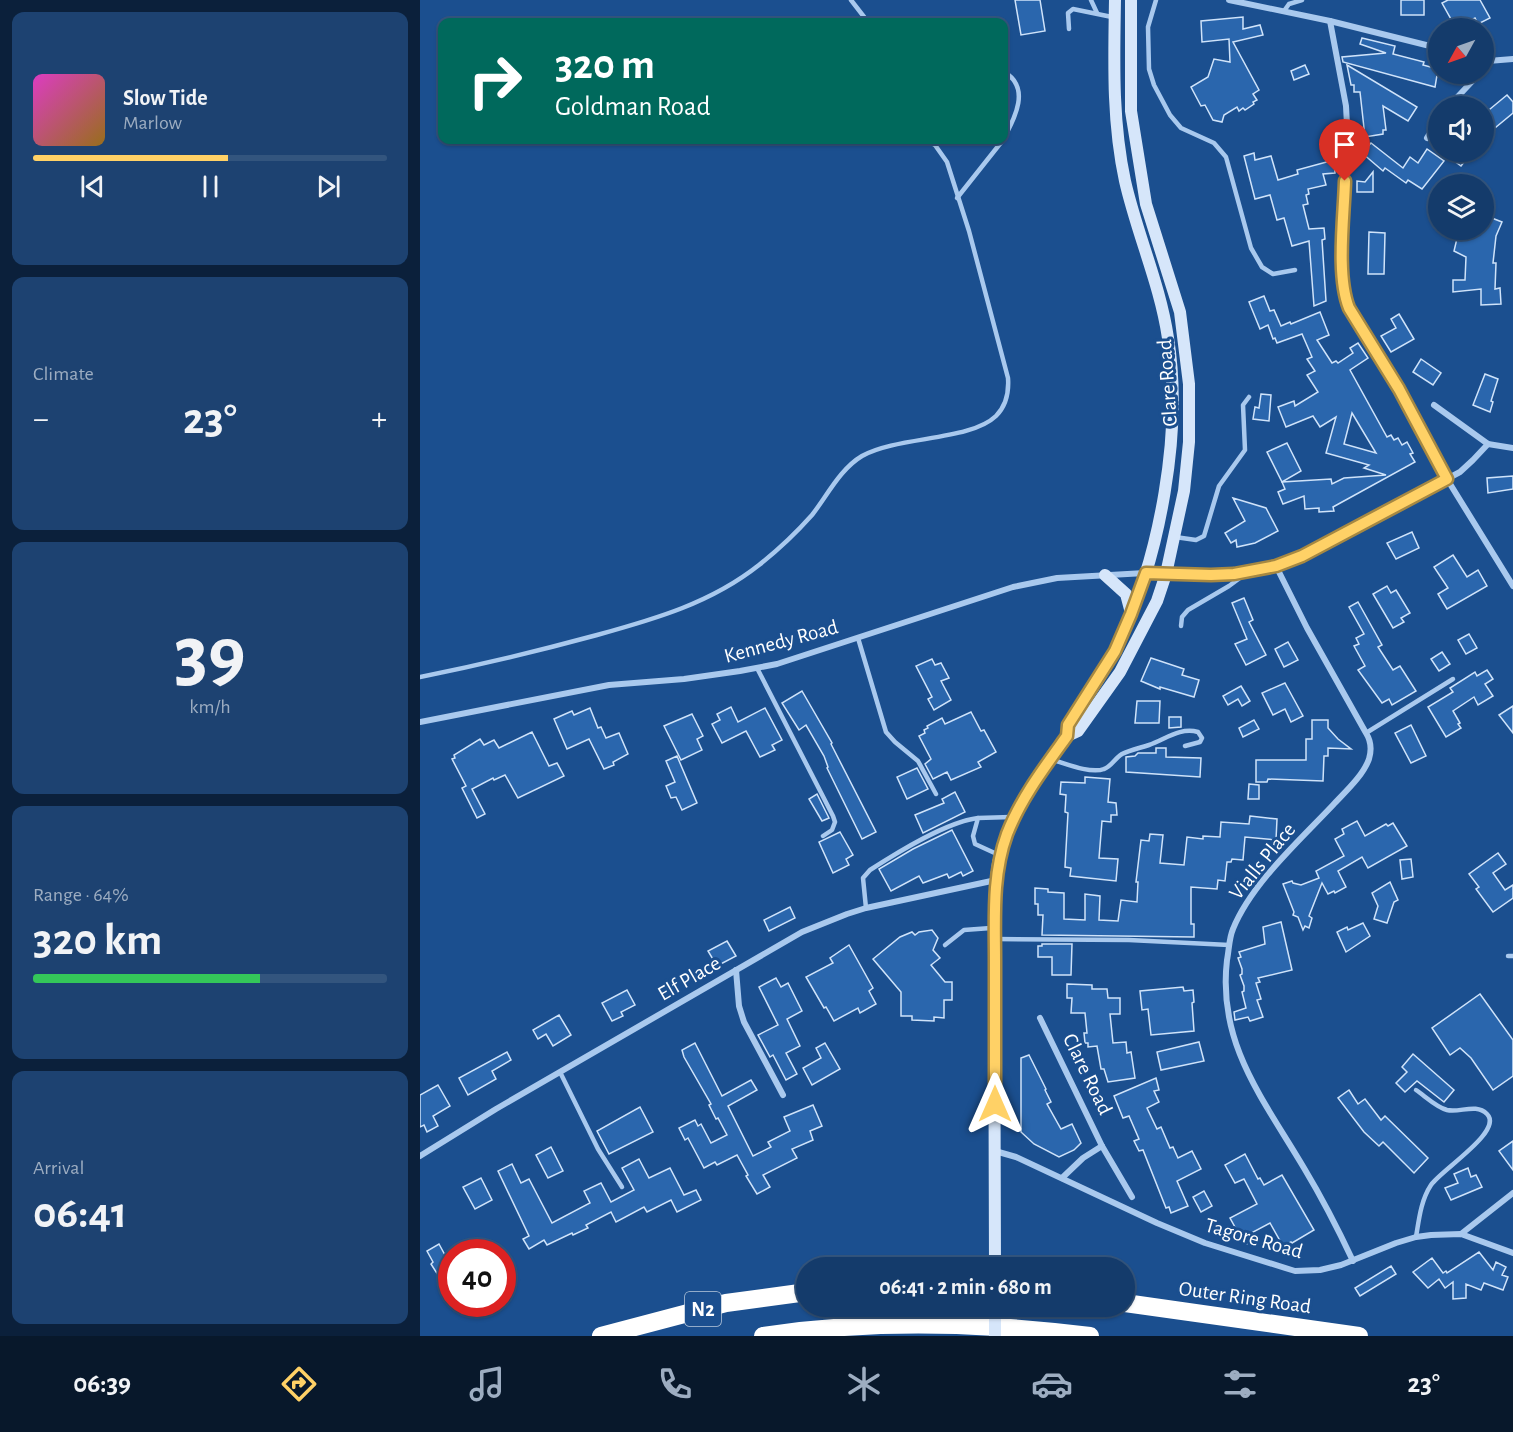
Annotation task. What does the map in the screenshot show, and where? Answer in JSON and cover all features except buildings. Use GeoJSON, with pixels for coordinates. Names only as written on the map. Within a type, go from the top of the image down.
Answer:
{"type":"FeatureCollection","features":[{"type":"Feature","properties":{"kind":"highway","name":"N2"},"geometry":{"type":"LineString","coordinates":[[601,1336],[726,1303],[796,1293]]}},
{"type":"Feature","properties":{"kind":"highway","name":"Outer Ring Road"},"geometry":{"type":"LineString","coordinates":[[1135,1304],[1359,1336]]}},
{"type":"Feature","properties":{"kind":"highway"},"geometry":{"type":"LineString","coordinates":[[762,1336],[853,1325],[913,1323],[962,1324],[1090,1336]]}},
{"type":"Feature","properties":{"kind":"street","name":"Clare Road"},"geometry":{"type":"LineString","coordinates":[[995,1257],[994,934],[996,880],[1000,856],[1014,817],[1025,796],[1067,736],[1068,725],[1109,662],[1131,614],[1146,573],[1168,468],[1172,413],[1169,339],[1153,275],[1136,225],[1119,146],[1114,84],[1115,0]]}},
{"type":"Feature","properties":{"kind":"street","name":"Clare Road"},"geometry":{"type":"LineString","coordinates":[[1067,736],[1078,731],[1120,672],[1152,611],[1166,574],[1187,468],[1190,415],[1185,337],[1180,312],[1146,204],[1136,149],[1131,111],[1131,0]]}},
{"type":"Feature","properties":{"kind":"street"},"geometry":{"type":"LineString","coordinates":[[1229,0],[1330,21],[1428,46]]}},
{"type":"Feature","properties":{"kind":"street"},"geometry":{"type":"LineString","coordinates":[[1330,21],[1346,105],[1342,278],[1345,297],[1349,308],[1399,389],[1447,479],[1513,586]]}},
{"type":"Feature","properties":{"kind":"street"},"geometry":{"type":"LineString","coordinates":[[1494,60],[1513,59]]}},
{"type":"Feature","properties":{"kind":"street"},"geometry":{"type":"LineString","coordinates":[[1458,96],[1470,84]]}},
{"type":"Feature","properties":{"kind":"street"},"geometry":{"type":"LineString","coordinates":[[1434,405],[1488,444],[1513,448]]}},
{"type":"Feature","properties":{"kind":"street","name":"Kennedy Road"},"geometry":{"type":"LineString","coordinates":[[420,722],[609,685],[684,679],[758,668],[807,655],[1012,586],[1057,578],[1146,573],[1211,575],[1248,572],[1276,566],[1302,556],[1460,472],[1488,444]]}},
{"type":"Feature","properties":{"kind":"street","name":"Vialls Place"},"geometry":{"type":"LineString","coordinates":[[1276,566],[1312,637],[1366,732],[1371,749],[1364,768],[1270,871],[1237,920],[1229,945],[1225,976],[1226,997],[1231,1033],[1236,1047],[1266,1106],[1326,1206],[1353,1261]]}},
{"type":"Feature","properties":{"kind":"street"},"geometry":{"type":"LineString","coordinates":[[1105,575],[1126,594],[1131,614]]}},
{"type":"Feature","properties":{"kind":"street","name":"Elf Place"},"geometry":{"type":"LineString","coordinates":[[420,1156],[802,932],[866,908],[996,880]]}},
{"type":"Feature","properties":{"kind":"street"},"geometry":{"type":"LineString","coordinates":[[736,970],[741,1015],[783,1095]]}},
{"type":"Feature","properties":{"kind":"street","name":"Clare Road"},"geometry":{"type":"LineString","coordinates":[[1040,1017],[1102,1146],[1132,1197]]}},
{"type":"Feature","properties":{"kind":"street","name":"Clare Road"},"geometry":{"type":"LineString","coordinates":[[1062,1178],[1083,1158],[1102,1146]]}},
{"type":"Feature","properties":{"kind":"street","name":"Tagore Road"},"geometry":{"type":"LineString","coordinates":[[995,1151],[1016,1157],[1205,1243],[1295,1271],[1320,1270],[1353,1261],[1416,1237],[1461,1234],[1513,1253]]}},
{"type":"Feature","properties":{"kind":"street"},"geometry":{"type":"LineString","coordinates":[[1461,1234],[1513,1193]]}},
{"type":"Feature","properties":{"kind":"street"},"geometry":{"type":"LineString","coordinates":[[995,1317],[995,1336]]}},
{"type":"Feature","properties":{"kind":"lane"},"geometry":{"type":"LineString","coordinates":[[851,0],[865,18]]}},
{"type":"Feature","properties":{"kind":"lane"},"geometry":{"type":"LineString","coordinates":[[1091,0],[1097,14]]}},
{"type":"Feature","properties":{"kind":"lane"},"geometry":{"type":"LineString","coordinates":[[1156,0],[1148,27],[1149,69],[1154,86],[1170,115],[1181,128],[1214,143],[1226,157],[1251,248],[1262,267],[1273,274],[1295,270]]}},
{"type":"Feature","properties":{"kind":"lane"},"geometry":{"type":"LineString","coordinates":[[1284,11],[1289,4],[1302,0]]}},
{"type":"Feature","properties":{"kind":"lane"},"geometry":{"type":"LineString","coordinates":[[1069,29],[1068,14],[1073,9],[1115,18]]}},
{"type":"Feature","properties":{"kind":"lane"},"geometry":{"type":"LineString","coordinates":[[1008,75],[1018,87],[1019,100],[1014,120],[1008,130]]}},
{"type":"Feature","properties":{"kind":"lane"},"geometry":{"type":"LineString","coordinates":[[420,677],[525,655],[663,616],[710,597],[758,566],[783,545],[811,515],[850,465],[860,458],[888,446],[975,428],[995,416],[1006,402],[1009,391],[1008,378],[969,231],[947,162],[933,144]]}},
{"type":"Feature","properties":{"kind":"lane"},"geometry":{"type":"LineString","coordinates":[[957,198],[999,144]]}},
{"type":"Feature","properties":{"kind":"lane"},"geometry":{"type":"LineString","coordinates":[[1174,537],[1196,540],[1204,536],[1219,486],[1245,450],[1243,405],[1249,397]]}},
{"type":"Feature","properties":{"kind":"lane"},"geometry":{"type":"LineString","coordinates":[[1181,626],[1182,617],[1188,610],[1248,572]]}},
{"type":"Feature","properties":{"kind":"lane"},"geometry":{"type":"LineString","coordinates":[[858,638],[886,732],[918,761],[936,794]]}},
{"type":"Feature","properties":{"kind":"lane"},"geometry":{"type":"LineString","coordinates":[[758,668],[833,816],[832,831],[823,836]]}},
{"type":"Feature","properties":{"kind":"lane"},"geometry":{"type":"LineString","coordinates":[[1366,732],[1453,679]]}},
{"type":"Feature","properties":{"kind":"lane"},"geometry":{"type":"LineString","coordinates":[[1051,759],[1077,768],[1102,770],[1108,768],[1124,753],[1178,732],[1191,730],[1200,734],[1202,740],[1198,744],[1185,746]]}},
{"type":"Feature","properties":{"kind":"lane"},"geometry":{"type":"LineString","coordinates":[[866,908],[863,878],[870,870],[964,820],[1014,817]]}},
{"type":"Feature","properties":{"kind":"lane"},"geometry":{"type":"LineString","coordinates":[[978,818],[973,836],[975,844],[1000,856]]}},
{"type":"Feature","properties":{"kind":"lane"},"geometry":{"type":"LineString","coordinates":[[945,945],[964,930],[994,934],[1229,945]]}},
{"type":"Feature","properties":{"kind":"lane"},"geometry":{"type":"LineString","coordinates":[[560,1072],[593,1140],[622,1187]]}},
{"type":"Feature","properties":{"kind":"lane"},"geometry":{"type":"LineString","coordinates":[[1416,1090],[1447,1110],[1474,1109],[1484,1112],[1491,1123],[1483,1137],[1431,1185],[1420,1212],[1416,1237]]}},
{"type":"Feature","properties":{"kind":"route"},"geometry":{"type":"LineString","coordinates":[[995,1104],[994,920],[1000,856],[1019,806],[1067,736],[1068,725],[1115,651],[1146,573],[1234,574],[1276,566],[1302,556],[1447,479],[1399,389],[1349,308],[1345,297],[1342,288],[1345,181]]}}]}
